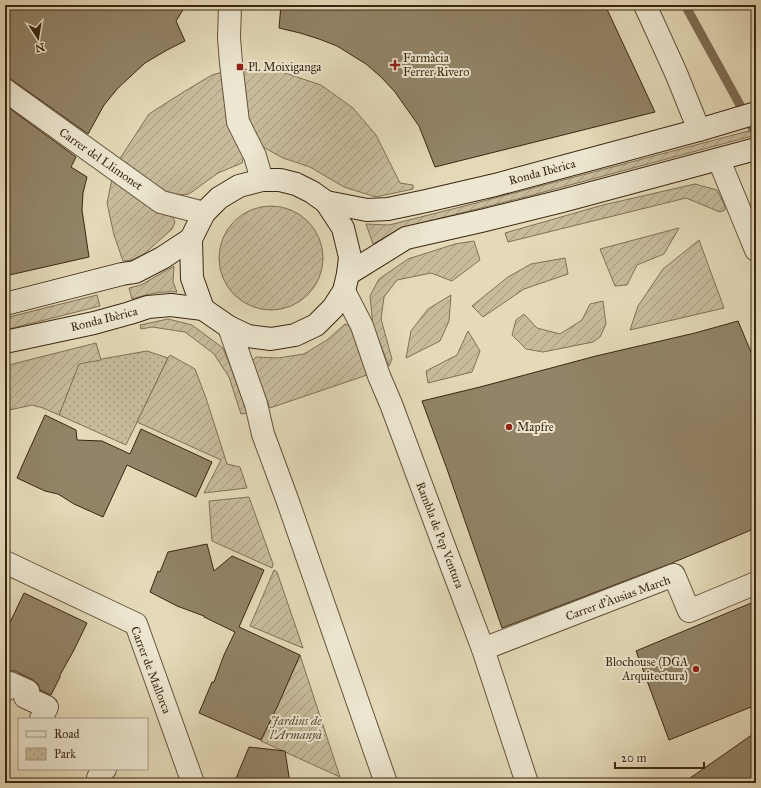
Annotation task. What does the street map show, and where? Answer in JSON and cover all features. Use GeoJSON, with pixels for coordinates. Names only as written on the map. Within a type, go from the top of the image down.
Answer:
{"type":"FeatureCollection","features":[{"type":"Feature","properties":{"kind":"street"},"geometry":{"type":"LineString","coordinates":[[230,5],[230,63],[238,122],[255,156],[262,180]]}},
{"type":"Feature","properties":{"kind":"street"},"geometry":{"type":"LineString","coordinates":[[645,5],[676,73],[699,130]]}},
{"type":"Feature","properties":{"kind":"street","name":"Carrer del Llimonet"},"geometry":{"type":"LineString","coordinates":[[5,90],[161,202],[204,212]]}},
{"type":"Feature","properties":{"kind":"street","name":"Ronda Ibèrica"},"geometry":{"type":"LineString","coordinates":[[326,202],[367,210],[388,209],[496,185],[756,113]]}},
{"type":"Feature","properties":{"kind":"street"},"geometry":{"type":"LineString","coordinates":[[346,282],[406,238],[512,214],[756,149]]}},
{"type":"Feature","properties":{"kind":"street"},"geometry":{"type":"LineString","coordinates":[[719,160],[756,250]]}},
{"type":"Feature","properties":{"kind":"street"},"geometry":{"type":"LineString","coordinates":[[262,180],[280,180],[296,184],[312,192],[326,202],[343,228],[350,257],[346,282],[333,308],[316,325],[295,335],[271,339],[248,336],[229,327],[203,309],[192,278],[191,239],[204,212],[219,198],[240,186],[262,180]]}},
{"type":"Feature","properties":{"kind":"street"},"geometry":{"type":"LineString","coordinates":[[5,304],[135,272],[162,258],[191,239]]}},
{"type":"Feature","properties":{"kind":"street","name":"Rambla de Pep Ventura"},"geometry":{"type":"LineString","coordinates":[[346,282],[379,376],[391,404],[483,649],[527,783]]}},
{"type":"Feature","properties":{"kind":"street","name":"Ronda Ibèrica"},"geometry":{"type":"LineString","coordinates":[[5,342],[94,322],[148,307],[171,304],[203,309]]}},
{"type":"Feature","properties":{"kind":"street"},"geometry":{"type":"LineString","coordinates":[[229,327],[256,404],[263,434],[386,783]]}},
{"type":"Feature","properties":{"kind":"street","name":"Carrer de Mallorca"},"geometry":{"type":"LineString","coordinates":[[5,562],[136,624],[193,783]]}},
{"type":"Feature","properties":{"kind":"street","name":"Carrer d'Àusias March"},"geometry":{"type":"LineString","coordinates":[[483,649],[674,575],[689,611],[756,583]]}},
{"type":"Feature","properties":{"kind":"street"},"geometry":{"type":"LineString","coordinates":[[5,688],[7,689],[10,683],[28,690],[25,697],[47,707],[42,718]]}},
{"type":"Feature","properties":{"kind":"street"},"geometry":{"type":"LineString","coordinates":[[98,783],[100,778],[98,778],[102,770]]}},
{"type":"Feature","properties":{"kind":"green space"},"geometry":{"type":"Polygon","coordinates":[[[240,69],[282,72],[321,85],[353,108],[376,135],[400,183],[413,185],[413,189],[376,197],[344,187],[310,167],[283,158],[263,147],[246,121],[240,69]]]}},
{"type":"Feature","properties":{"kind":"green space"},"geometry":{"type":"Polygon","coordinates":[[[223,72],[244,156],[242,163],[218,173],[189,194],[170,196],[119,160],[149,114],[212,75],[223,72]]]}},
{"type":"Feature","properties":{"kind":"green space"},"geometry":{"type":"Polygon","coordinates":[[[756,129],[756,135],[529,196],[401,228],[373,244],[366,224],[389,225],[756,129]]]}},
{"type":"Feature","properties":{"kind":"green space"},"geometry":{"type":"Polygon","coordinates":[[[112,179],[172,215],[175,222],[172,229],[144,254],[132,260],[123,261],[114,235],[107,203],[112,179]]]}},
{"type":"Feature","properties":{"kind":"green space"},"geometry":{"type":"Polygon","coordinates":[[[695,184],[717,190],[725,206],[725,210],[720,212],[686,198],[508,242],[505,233],[603,205],[695,184]]]}},
{"type":"Feature","properties":{"kind":"green space"},"geometry":{"type":"Polygon","coordinates":[[[271,206],[291,210],[308,221],[319,238],[323,258],[319,278],[308,295],[291,306],[271,310],[251,306],[234,295],[223,278],[219,258],[223,238],[234,221],[251,210],[271,206]]]}},
{"type":"Feature","properties":{"kind":"green space"},"geometry":{"type":"Polygon","coordinates":[[[679,228],[664,254],[637,265],[627,285],[615,286],[600,249],[679,228]]]}},
{"type":"Feature","properties":{"kind":"green space"},"geometry":{"type":"Polygon","coordinates":[[[699,240],[724,308],[630,330],[638,306],[663,269],[699,240]]]}},
{"type":"Feature","properties":{"kind":"green space"},"geometry":{"type":"Polygon","coordinates":[[[474,241],[480,260],[452,281],[431,273],[397,280],[384,297],[381,319],[392,359],[389,366],[373,326],[370,296],[379,279],[408,259],[455,244],[474,241]]]}},
{"type":"Feature","properties":{"kind":"green space"},"geometry":{"type":"Polygon","coordinates":[[[565,258],[568,274],[524,289],[483,317],[472,306],[508,277],[531,264],[565,258]]]}},
{"type":"Feature","properties":{"kind":"green space"},"geometry":{"type":"Polygon","coordinates":[[[174,266],[173,282],[177,292],[154,293],[132,299],[129,288],[141,285],[174,266]]]}},
{"type":"Feature","properties":{"kind":"green space"},"geometry":{"type":"Polygon","coordinates":[[[97,295],[100,306],[5,330],[5,318],[97,295]]]}},
{"type":"Feature","properties":{"kind":"green space"},"geometry":{"type":"Polygon","coordinates":[[[451,295],[449,321],[440,341],[406,358],[411,331],[428,309],[451,295]]]}},
{"type":"Feature","properties":{"kind":"green space"},"geometry":{"type":"Polygon","coordinates":[[[603,301],[606,324],[600,337],[593,342],[543,352],[526,349],[512,335],[516,320],[524,314],[537,328],[560,334],[582,320],[590,304],[603,301]]]}},
{"type":"Feature","properties":{"kind":"green space"},"geometry":{"type":"Polygon","coordinates":[[[168,319],[192,325],[223,348],[247,413],[241,414],[229,377],[214,354],[185,332],[152,327],[141,329],[140,325],[168,319]]]}},
{"type":"Feature","properties":{"kind":"green space"},"geometry":{"type":"Polygon","coordinates":[[[345,324],[350,326],[367,375],[270,408],[252,361],[256,357],[278,358],[304,354],[327,340],[345,324]]]}},
{"type":"Feature","properties":{"kind":"green space"},"geometry":{"type":"Polygon","coordinates":[[[468,331],[480,351],[472,372],[428,383],[426,371],[457,355],[468,331]]]}},
{"type":"Feature","properties":{"kind":"green space"},"geometry":{"type":"Polygon","coordinates":[[[96,343],[101,360],[79,364],[59,415],[32,405],[5,411],[5,366],[96,343]]]}},
{"type":"Feature","properties":{"kind":"green space"},"geometry":{"type":"Polygon","coordinates":[[[147,351],[168,358],[126,445],[59,415],[79,363],[147,351]]]}},
{"type":"Feature","properties":{"kind":"green space"},"geometry":{"type":"Polygon","coordinates":[[[170,355],[195,369],[227,464],[240,467],[247,488],[204,493],[221,460],[137,422],[170,355]]]}},
{"type":"Feature","properties":{"kind":"green space"},"geometry":{"type":"Polygon","coordinates":[[[249,497],[273,564],[272,568],[212,541],[209,501],[249,497]]]}},
{"type":"Feature","properties":{"kind":"green space"},"geometry":{"type":"Polygon","coordinates":[[[274,570],[277,572],[303,648],[250,626],[274,570]]]}},
{"type":"Feature","properties":{"kind":"green space","name":"Jardins de l'Armanyà"},"geometry":{"type":"Polygon","coordinates":[[[300,655],[340,777],[261,741],[300,655]]]}},
{"type":"Feature","properties":{"kind":"building"},"geometry":{"type":"Polygon","coordinates":[[[5,5],[186,5],[176,21],[185,41],[145,63],[118,88],[104,105],[88,134],[12,80],[5,78],[5,5]]]}},
{"type":"Feature","properties":{"kind":"building"},"geometry":{"type":"Polygon","coordinates":[[[281,5],[605,5],[655,112],[435,167],[419,126],[395,92],[381,77],[366,64],[337,46],[300,33],[279,28],[281,5]]]}},
{"type":"Feature","properties":{"kind":"building"},"geometry":{"type":"Polygon","coordinates":[[[5,105],[76,157],[71,167],[87,177],[83,193],[82,210],[89,257],[5,276],[5,105]]]}},
{"type":"Feature","properties":{"kind":"building"},"geometry":{"type":"Polygon","coordinates":[[[738,321],[756,364],[756,528],[672,563],[502,628],[422,401],[738,321]]]}},
{"type":"Feature","properties":{"kind":"building"},"geometry":{"type":"Polygon","coordinates":[[[45,415],[76,430],[77,440],[102,441],[130,454],[141,429],[212,462],[196,497],[127,465],[103,517],[74,504],[58,494],[45,491],[17,478],[45,415]]]}},
{"type":"Feature","properties":{"kind":"building"},"geometry":{"type":"Polygon","coordinates":[[[207,544],[214,571],[232,556],[264,570],[239,627],[300,655],[261,740],[199,713],[235,632],[204,616],[177,606],[150,592],[158,571],[160,572],[168,552],[207,544]]]}},
{"type":"Feature","properties":{"kind":"building"},"geometry":{"type":"Polygon","coordinates":[[[24,593],[87,623],[51,695],[40,690],[38,684],[33,680],[15,671],[5,672],[5,633],[24,593]]]}},
{"type":"Feature","properties":{"kind":"building"},"geometry":{"type":"Polygon","coordinates":[[[756,601],[756,705],[669,740],[636,651],[756,601]]]}},
{"type":"Feature","properties":{"kind":"building"},"geometry":{"type":"Polygon","coordinates":[[[756,732],[756,783],[683,783],[756,732]]]}},
{"type":"Feature","properties":{"kind":"building"},"geometry":{"type":"Polygon","coordinates":[[[249,747],[285,751],[290,783],[234,783],[249,747]]]}},
{"type":"Feature","properties":{"kind":"waterway"},"geometry":{"type":"LineString","coordinates":[[685,5],[756,134]]}},
{"type":"Feature","properties":{"kind":"place","name":"Farmàcia Ferrer Rivero"},"geometry":{"type":"Point","coordinates":[395,65]}},
{"type":"Feature","properties":{"kind":"place","name":"Pl. Moixiganga"},"geometry":{"type":"Point","coordinates":[240,67]}},
{"type":"Feature","properties":{"kind":"place","name":"Mapfre"},"geometry":{"type":"Point","coordinates":[509,427]}},
{"type":"Feature","properties":{"kind":"place","name":"Blochouse (DGA Arquitectura)"},"geometry":{"type":"Point","coordinates":[696,669]}}]}
